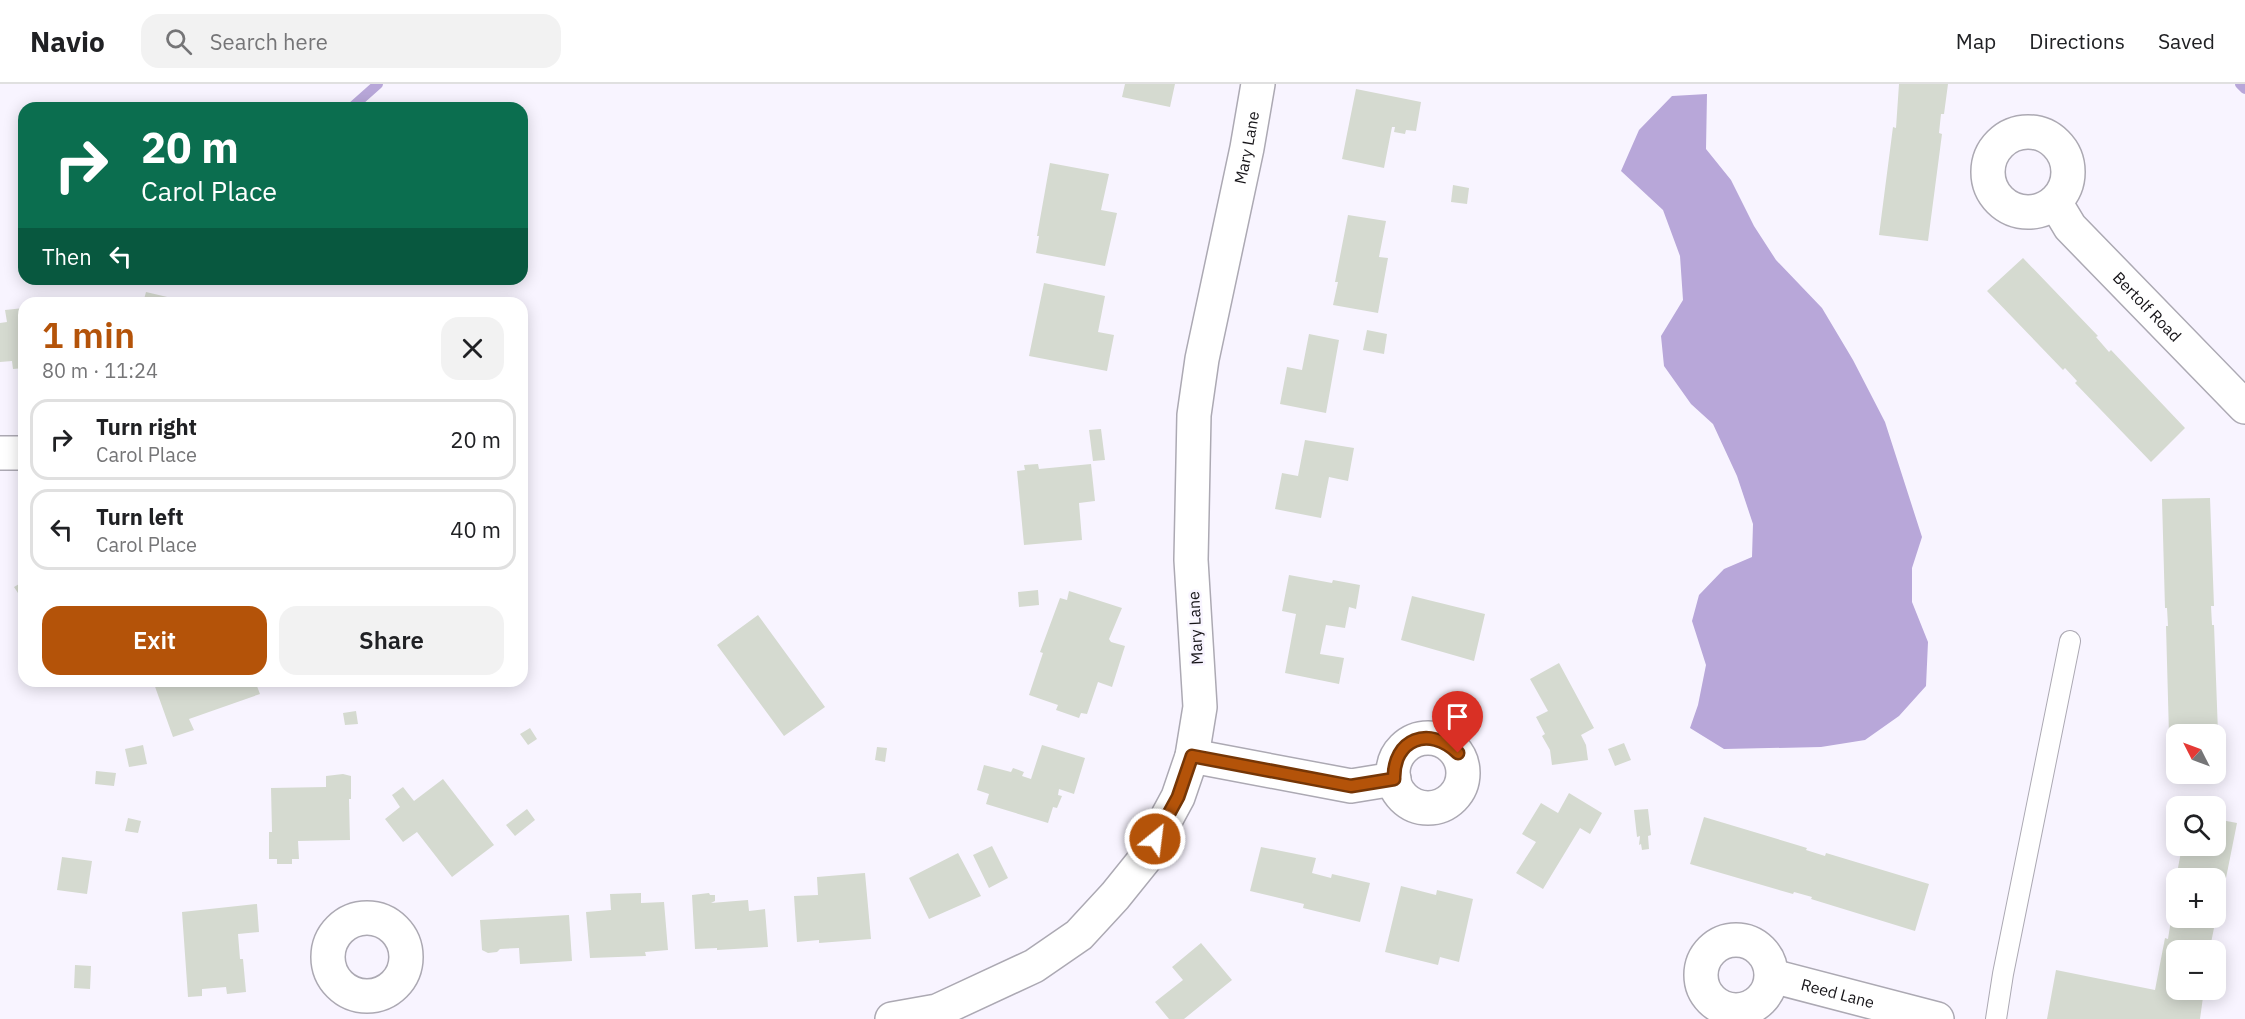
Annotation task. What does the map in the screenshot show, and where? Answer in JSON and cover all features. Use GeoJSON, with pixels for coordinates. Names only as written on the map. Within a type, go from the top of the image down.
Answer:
{"type":"FeatureCollection","features":[{"type":"Feature","properties":{"kind":"street","name":"Mary Lane"},"geometry":{"type":"LineString","coordinates":[[892,1019],[937,1011],[1034,966],[1079,934],[1144,860],[1178,797],[1192,756],[1200,707],[1191,561],[1194,415],[1202,359],[1247,148],[1258,84]]}},
{"type":"Feature","properties":{"kind":"street","name":"Bertolf Road"},"geometry":{"type":"LineString","coordinates":[[2055,202],[2070,227],[2245,407]]}},
{"type":"Feature","properties":{"kind":"street"},"geometry":{"type":"LineString","coordinates":[[0,453],[18,453]]}},
{"type":"Feature","properties":{"kind":"street"},"geometry":{"type":"LineString","coordinates":[[1192,756],[1351,786],[1394,779]]}},
{"type":"Feature","properties":{"kind":"street","name":"Reed Lane"},"geometry":{"type":"LineString","coordinates":[[1772,976],[1937,1019]]}},
{"type":"Feature","properties":{"kind":"lane"},"geometry":{"type":"LineString","coordinates":[[1996,1019],[2070,641]]}},
{"type":"Feature","properties":{"kind":"shaded area"},"geometry":{"type":"Polygon","coordinates":[[[1707,94],[1706,149],[1731,180],[1754,226],[1776,260],[1822,308],[1853,360],[1885,422],[1922,537],[1912,568],[1912,602],[1928,642],[1926,686],[1899,716],[1865,740],[1821,747],[1724,749],[1690,728],[1698,705],[1706,665],[1692,621],[1699,595],[1724,569],[1752,557],[1753,524],[1737,476],[1713,424],[1691,404],[1664,366],[1661,336],[1683,300],[1680,256],[1663,210],[1621,171],[1639,130],[1672,96],[1707,94]]]}},
{"type":"Feature","properties":{"kind":"building"},"geometry":{"type":"Polygon","coordinates":[[[1125,84],[1175,84],[1170,107],[1122,97],[1125,84]]]}},
{"type":"Feature","properties":{"kind":"building"},"geometry":{"type":"Polygon","coordinates":[[[1899,84],[1948,84],[1944,114],[1941,114],[1939,133],[1942,134],[1928,241],[1879,235],[1893,127],[1896,128],[1899,84]]]}},
{"type":"Feature","properties":{"kind":"building"},"geometry":{"type":"Polygon","coordinates":[[[1356,89],[1421,102],[1416,131],[1406,130],[1405,134],[1394,132],[1395,127],[1392,127],[1384,168],[1342,159],[1356,89]]]}},
{"type":"Feature","properties":{"kind":"building"},"geometry":{"type":"Polygon","coordinates":[[[1050,163],[1109,174],[1101,210],[1117,213],[1105,266],[1036,253],[1050,163]]]}},
{"type":"Feature","properties":{"kind":"building"},"geometry":{"type":"Polygon","coordinates":[[[1453,185],[1469,188],[1467,204],[1451,202],[1453,185]]]}},
{"type":"Feature","properties":{"kind":"building"},"geometry":{"type":"Polygon","coordinates":[[[1348,215],[1386,221],[1379,257],[1388,258],[1378,313],[1333,305],[1338,282],[1335,282],[1348,215]]]}},
{"type":"Feature","properties":{"kind":"building"},"geometry":{"type":"Polygon","coordinates":[[[2023,258],[2098,336],[2096,337],[2109,352],[2111,350],[2185,428],[2151,462],[2075,383],[2077,381],[2065,368],[2063,370],[1987,291],[2023,258]]]}},
{"type":"Feature","properties":{"kind":"building"},"geometry":{"type":"Polygon","coordinates":[[[1044,283],[1105,296],[1098,332],[1114,335],[1107,371],[1029,356],[1044,283]]]}},
{"type":"Feature","properties":{"kind":"building"},"geometry":{"type":"Polygon","coordinates":[[[146,292],[167,297],[145,297],[146,292]]]}},
{"type":"Feature","properties":{"kind":"building"},"geometry":{"type":"Polygon","coordinates":[[[18,309],[18,369],[13,369],[12,361],[0,362],[0,323],[7,322],[5,310],[18,309]]]}},
{"type":"Feature","properties":{"kind":"building"},"geometry":{"type":"Polygon","coordinates":[[[1367,330],[1387,334],[1384,354],[1363,350],[1367,330]]]}},
{"type":"Feature","properties":{"kind":"building"},"geometry":{"type":"Polygon","coordinates":[[[1309,334],[1339,340],[1326,413],[1280,404],[1287,367],[1302,370],[1309,334]]]}},
{"type":"Feature","properties":{"kind":"building"},"geometry":{"type":"Polygon","coordinates":[[[1101,429],[1105,460],[1093,461],[1089,430],[1101,429]]]}},
{"type":"Feature","properties":{"kind":"building"},"geometry":{"type":"Polygon","coordinates":[[[1305,440],[1354,448],[1348,481],[1329,477],[1321,518],[1275,509],[1282,473],[1298,476],[1305,440]]]}},
{"type":"Feature","properties":{"kind":"building"},"geometry":{"type":"Polygon","coordinates":[[[1038,464],[1039,469],[1091,464],[1095,501],[1079,503],[1082,540],[1024,545],[1017,471],[1025,470],[1024,465],[1038,464]]]}},
{"type":"Feature","properties":{"kind":"building"},"geometry":{"type":"Polygon","coordinates":[[[2210,498],[2214,606],[2211,606],[2212,625],[2214,625],[2218,724],[2169,724],[2166,626],[2168,626],[2167,608],[2165,608],[2162,499],[2210,498]]]}},
{"type":"Feature","properties":{"kind":"building"},"geometry":{"type":"Polygon","coordinates":[[[1289,575],[1332,583],[1333,580],[1360,585],[1356,609],[1349,607],[1345,628],[1326,625],[1320,654],[1344,658],[1339,684],[1285,673],[1296,614],[1282,611],[1289,575]]]}},
{"type":"Feature","properties":{"kind":"building"},"geometry":{"type":"Polygon","coordinates":[[[1038,590],[1039,605],[1019,607],[1018,592],[1038,590]]]}},
{"type":"Feature","properties":{"kind":"building"},"geometry":{"type":"Polygon","coordinates":[[[1069,591],[1122,608],[1109,639],[1111,642],[1125,646],[1112,687],[1098,682],[1087,714],[1081,713],[1079,718],[1056,710],[1058,705],[1029,695],[1043,653],[1040,652],[1060,598],[1067,600],[1069,591]]]}},
{"type":"Feature","properties":{"kind":"building"},"geometry":{"type":"Polygon","coordinates":[[[1412,596],[1485,614],[1474,661],[1401,640],[1412,596]]]}},
{"type":"Feature","properties":{"kind":"building"},"geometry":{"type":"Polygon","coordinates":[[[758,615],[825,707],[784,736],[717,645],[758,615]]]}},
{"type":"Feature","properties":{"kind":"building"},"geometry":{"type":"Polygon","coordinates":[[[1559,663],[1594,728],[1581,735],[1586,745],[1588,760],[1552,765],[1550,750],[1542,736],[1545,734],[1536,717],[1548,711],[1530,679],[1559,663]]]}},
{"type":"Feature","properties":{"kind":"building"},"geometry":{"type":"Polygon","coordinates":[[[155,687],[257,687],[260,694],[189,719],[194,730],[173,737],[155,687]]]}},
{"type":"Feature","properties":{"kind":"building"},"geometry":{"type":"Polygon","coordinates":[[[356,711],[358,724],[345,725],[343,713],[356,711]]]}},
{"type":"Feature","properties":{"kind":"building"},"geometry":{"type":"Polygon","coordinates":[[[530,728],[537,739],[528,745],[520,734],[530,728]]]}},
{"type":"Feature","properties":{"kind":"building"},"geometry":{"type":"Polygon","coordinates":[[[1624,743],[1631,760],[1615,766],[1608,749],[1624,743]]]}},
{"type":"Feature","properties":{"kind":"building"},"geometry":{"type":"Polygon","coordinates":[[[143,745],[147,764],[129,767],[125,749],[143,745]]]}},
{"type":"Feature","properties":{"kind":"building"},"geometry":{"type":"Polygon","coordinates":[[[1042,745],[1085,758],[1074,794],[1059,789],[1058,795],[1062,796],[1057,808],[1053,807],[1048,823],[986,804],[989,794],[977,790],[984,765],[1011,772],[1013,768],[1024,772],[1022,776],[1031,779],[1042,745]]]}},
{"type":"Feature","properties":{"kind":"building"},"geometry":{"type":"Polygon","coordinates":[[[877,747],[887,748],[885,762],[875,760],[877,747]]]}},
{"type":"Feature","properties":{"kind":"building"},"geometry":{"type":"Polygon","coordinates":[[[96,771],[116,773],[114,786],[95,784],[96,771]]]}},
{"type":"Feature","properties":{"kind":"building"},"geometry":{"type":"Polygon","coordinates":[[[343,774],[351,776],[350,840],[298,841],[299,859],[292,859],[292,864],[277,864],[277,859],[269,859],[269,832],[272,832],[271,788],[326,787],[326,776],[343,774]]]}},
{"type":"Feature","properties":{"kind":"building"},"geometry":{"type":"Polygon","coordinates":[[[443,779],[494,845],[452,877],[417,832],[403,842],[385,819],[400,807],[392,795],[403,787],[414,801],[443,779]]]}},
{"type":"Feature","properties":{"kind":"building"},"geometry":{"type":"Polygon","coordinates":[[[1569,793],[1602,813],[1590,834],[1580,828],[1543,889],[1516,873],[1536,842],[1522,834],[1541,803],[1558,813],[1569,793]]]}},
{"type":"Feature","properties":{"kind":"building"},"geometry":{"type":"Polygon","coordinates":[[[527,809],[535,820],[515,836],[506,825],[527,809]]]}},
{"type":"Feature","properties":{"kind":"building"},"geometry":{"type":"Polygon","coordinates":[[[1648,809],[1651,835],[1648,836],[1649,849],[1642,850],[1641,844],[1639,845],[1640,836],[1637,837],[1634,810],[1648,809]]]}},
{"type":"Feature","properties":{"kind":"building"},"geometry":{"type":"Polygon","coordinates":[[[1704,817],[1807,848],[1806,850],[1825,856],[1826,853],[1929,884],[1915,931],[1811,899],[1812,897],[1794,892],[1793,894],[1690,864],[1704,817]]]}},
{"type":"Feature","properties":{"kind":"building"},"geometry":{"type":"Polygon","coordinates":[[[128,818],[141,821],[138,833],[125,831],[128,818]]]}},
{"type":"Feature","properties":{"kind":"building"},"geometry":{"type":"Polygon","coordinates":[[[2226,821],[2237,823],[2226,878],[2226,868],[2178,868],[2180,856],[2226,856],[2226,821]]]}},
{"type":"Feature","properties":{"kind":"building"},"geometry":{"type":"Polygon","coordinates":[[[992,846],[1008,878],[989,888],[973,855],[992,846]]]}},
{"type":"Feature","properties":{"kind":"building"},"geometry":{"type":"Polygon","coordinates":[[[1261,847],[1316,858],[1312,873],[1331,878],[1332,874],[1370,883],[1360,922],[1303,908],[1304,904],[1250,891],[1261,847]]]}},
{"type":"Feature","properties":{"kind":"building"},"geometry":{"type":"Polygon","coordinates":[[[958,853],[981,896],[929,919],[909,878],[958,853]]]}},
{"type":"Feature","properties":{"kind":"building"},"geometry":{"type":"Polygon","coordinates":[[[62,857],[92,861],[87,894],[57,890],[62,857]]]}},
{"type":"Feature","properties":{"kind":"building"},"geometry":{"type":"Polygon","coordinates":[[[865,873],[871,939],[819,943],[819,940],[797,942],[794,896],[818,895],[817,877],[865,873]]]}},
{"type":"Feature","properties":{"kind":"building"},"geometry":{"type":"Polygon","coordinates":[[[1401,886],[1436,895],[1437,890],[1473,899],[1459,962],[1440,957],[1438,965],[1385,952],[1401,886]]]}},
{"type":"Feature","properties":{"kind":"building"},"geometry":{"type":"Polygon","coordinates":[[[641,893],[641,903],[664,902],[668,950],[645,952],[646,956],[590,958],[586,912],[611,910],[610,894],[641,893]]]}},
{"type":"Feature","properties":{"kind":"building"},"geometry":{"type":"Polygon","coordinates":[[[709,893],[715,895],[715,901],[711,903],[748,900],[749,911],[765,909],[768,947],[695,949],[692,895],[709,893]]]}},
{"type":"Feature","properties":{"kind":"building"},"geometry":{"type":"Polygon","coordinates":[[[257,904],[259,932],[238,934],[246,992],[227,994],[226,987],[202,989],[202,996],[188,997],[182,912],[257,904]]]}},
{"type":"Feature","properties":{"kind":"building"},"geometry":{"type":"Polygon","coordinates":[[[569,915],[572,961],[520,964],[519,948],[500,949],[497,952],[488,953],[482,950],[480,920],[569,915]]]}},
{"type":"Feature","properties":{"kind":"building"},"geometry":{"type":"Polygon","coordinates":[[[2170,928],[2214,928],[2212,940],[2166,940],[2166,1000],[2203,1000],[2200,1019],[2047,1019],[2056,970],[2155,990],[2165,938],[2168,939],[2170,928]]]}},
{"type":"Feature","properties":{"kind":"building"},"geometry":{"type":"Polygon","coordinates":[[[1201,943],[1232,980],[1184,1019],[1169,1019],[1155,1002],[1183,980],[1172,967],[1201,943]]]}},
{"type":"Feature","properties":{"kind":"building"},"geometry":{"type":"Polygon","coordinates":[[[75,965],[91,966],[90,989],[74,988],[75,965]]]}},
{"type":"Feature","properties":{"kind":"waterway"},"geometry":{"type":"LineString","coordinates":[[358,102],[378,84]]}},
{"type":"Feature","properties":{"kind":"waterway"},"geometry":{"type":"LineString","coordinates":[[2240,84],[2245,89]]}},
{"type":"Feature","properties":{"kind":"route"},"geometry":{"type":"LineString","coordinates":[[1155,839],[1178,797],[1192,756],[1351,786],[1394,779],[1394,766],[1399,753],[1409,743],[1422,738],[1435,738],[1448,743],[1458,753]]}}]}
